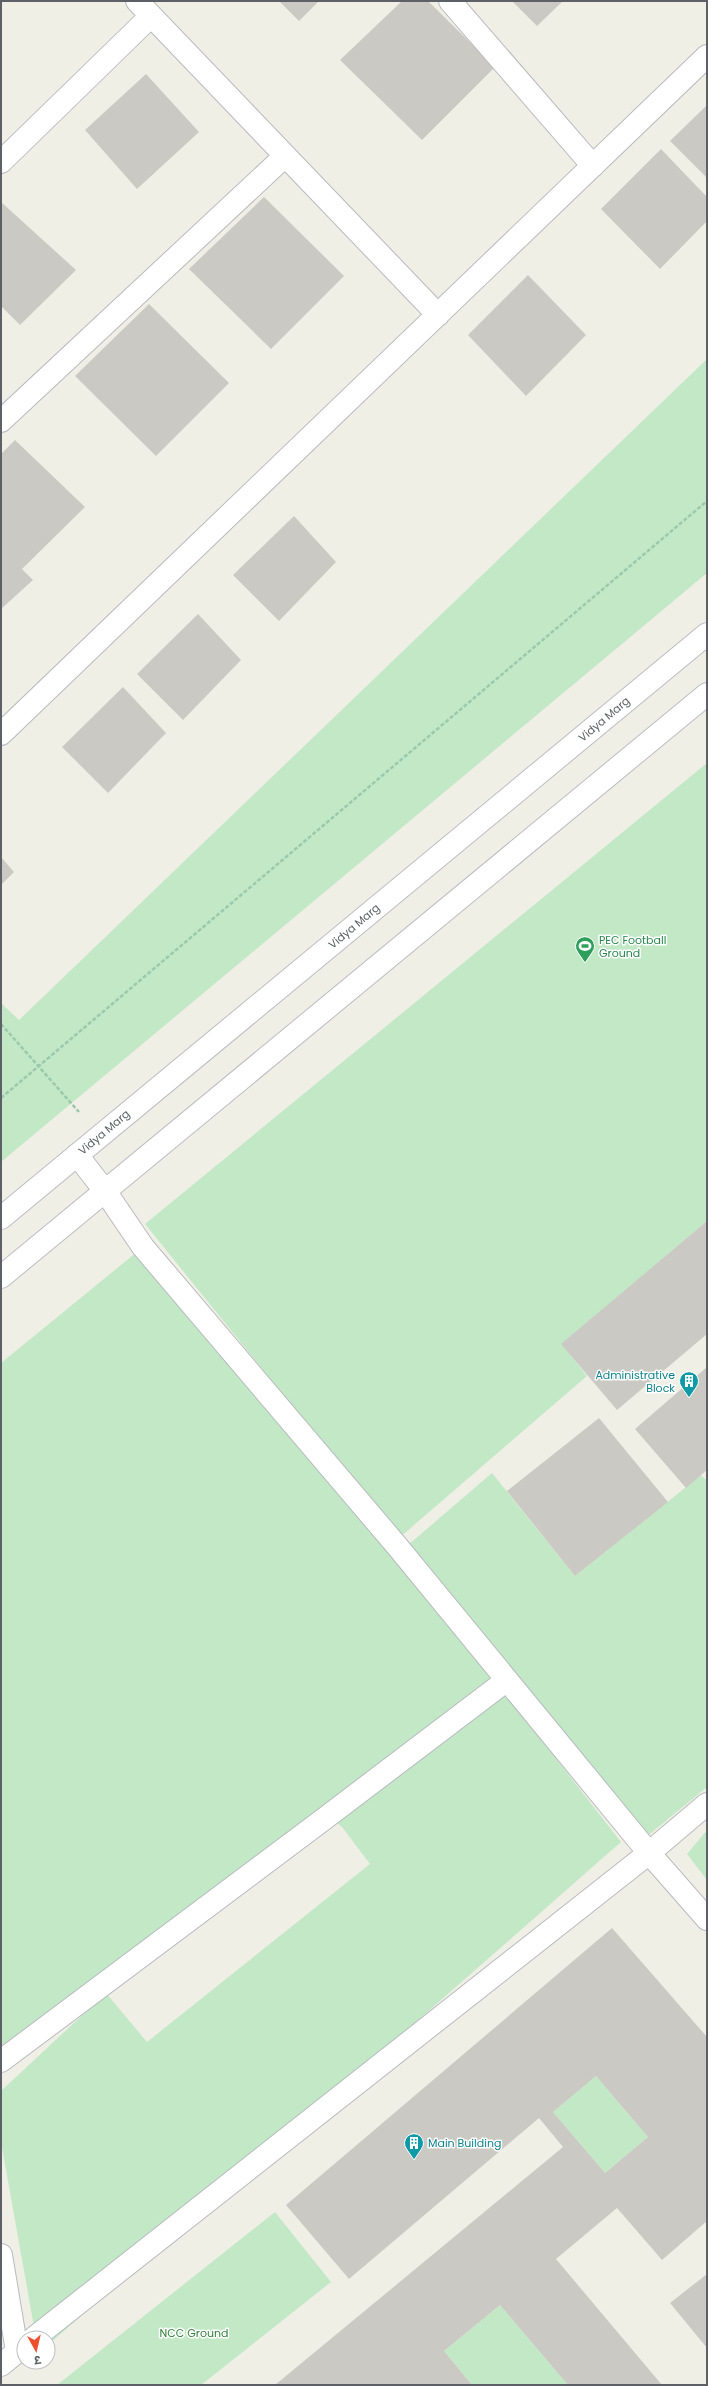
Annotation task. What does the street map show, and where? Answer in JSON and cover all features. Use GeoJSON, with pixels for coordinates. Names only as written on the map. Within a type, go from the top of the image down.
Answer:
{"type":"FeatureCollection","features":[{"type":"Feature","properties":{"kind":"street"},"geometry":{"type":"LineString","coordinates":[[450,1],[593,166]]}},
{"type":"Feature","properties":{"kind":"street"},"geometry":{"type":"LineString","coordinates":[[1,162],[144,9],[438,315]]}},
{"type":"Feature","properties":{"kind":"street"},"geometry":{"type":"LineString","coordinates":[[1,734],[707,56]]}},
{"type":"Feature","properties":{"kind":"street"},"geometry":{"type":"LineString","coordinates":[[1,421],[285,156]]}},
{"type":"Feature","properties":{"kind":"street","name":"Vidya Marg"},"geometry":{"type":"LineString","coordinates":[[1,1218],[707,634]]}},
{"type":"Feature","properties":{"kind":"street"},"geometry":{"type":"LineString","coordinates":[[1,1277],[707,694]]}},
{"type":"Feature","properties":{"kind":"street"},"geometry":{"type":"LineString","coordinates":[[77,1155],[105,1190],[143,1247],[397,1546],[649,1853],[707,1919]]}},
{"type":"Feature","properties":{"kind":"street"},"geometry":{"type":"LineString","coordinates":[[1,2060],[318,1824],[507,1680]]}},
{"type":"Feature","properties":{"kind":"street"},"geometry":{"type":"LineString","coordinates":[[44,2330],[649,1853],[707,1804]]}},
{"type":"Feature","properties":{"kind":"street"},"geometry":{"type":"LineString","coordinates":[[1,2255],[14,2354]]}},
{"type":"Feature","properties":{"kind":"path"},"geometry":{"type":"LineString","coordinates":[[1,1098],[707,501]]}},
{"type":"Feature","properties":{"kind":"path"},"geometry":{"type":"LineString","coordinates":[[1,1024],[100,1135]]}},
{"type":"Feature","properties":{"kind":"green space"},"geometry":{"type":"Polygon","coordinates":[[[707,359],[707,573],[1,1162],[1,1003],[19,1020],[707,359]]]}},
{"type":"Feature","properties":{"kind":"green space","name":"PEC Football Ground"},"geometry":{"type":"Polygon","coordinates":[[[707,763],[707,1221],[562,1344],[587,1376],[399,1538],[145,1224],[707,763]]]}},
{"type":"Feature","properties":{"kind":"green space"},"geometry":{"type":"Polygon","coordinates":[[[143,1247],[497,1677],[1,2048],[1,1363],[143,1247]]]}},
{"type":"Feature","properties":{"kind":"green space"},"geometry":{"type":"Polygon","coordinates":[[[492,1473],[575,1576],[701,1475],[707,1481],[707,1787],[645,1838],[407,1546],[492,1473]]]}},
{"type":"Feature","properties":{"kind":"green space"},"geometry":{"type":"Polygon","coordinates":[[[504,1692],[621,1842],[56,2338],[56,2330],[35,2330],[1,2142],[1,2091],[106,1993],[147,2042],[370,1864],[342,1827],[327,1814],[504,1692]]]}},
{"type":"Feature","properties":{"kind":"green space"},"geometry":{"type":"Polygon","coordinates":[[[707,1830],[707,1880],[687,1854],[707,1830]]]}},
{"type":"Feature","properties":{"kind":"green space"},"geometry":{"type":"Polygon","coordinates":[[[596,2076],[648,2137],[605,2173],[553,2112],[596,2076]]]}},
{"type":"Feature","properties":{"kind":"green space","name":"NCC Ground"},"geometry":{"type":"Polygon","coordinates":[[[275,2212],[331,2282],[201,2385],[57,2385],[275,2212]]]}},
{"type":"Feature","properties":{"kind":"green space"},"geometry":{"type":"Polygon","coordinates":[[[500,2305],[568,2385],[472,2385],[444,2351],[500,2305]]]}},
{"type":"Feature","properties":{"kind":"building"},"geometry":{"type":"Polygon","coordinates":[[[279,1],[319,1],[299,21],[279,1]]]}},
{"type":"Feature","properties":{"kind":"building"},"geometry":{"type":"Polygon","coordinates":[[[402,1],[428,1],[495,67],[422,140],[340,60],[402,1]]]}},
{"type":"Feature","properties":{"kind":"building"},"geometry":{"type":"Polygon","coordinates":[[[512,1],[563,1],[537,26],[512,1]]]}},
{"type":"Feature","properties":{"kind":"building"},"geometry":{"type":"Polygon","coordinates":[[[146,74],[199,132],[137,189],[85,130],[146,74]]]}},
{"type":"Feature","properties":{"kind":"building"},"geometry":{"type":"Polygon","coordinates":[[[707,105],[707,178],[670,141],[707,105]]]}},
{"type":"Feature","properties":{"kind":"building"},"geometry":{"type":"Polygon","coordinates":[[[661,149],[707,197],[707,221],[660,269],[601,209],[661,149]]]}},
{"type":"Feature","properties":{"kind":"building"},"geometry":{"type":"Polygon","coordinates":[[[264,197],[344,276],[271,349],[189,269],[264,197]]]}},
{"type":"Feature","properties":{"kind":"building"},"geometry":{"type":"Polygon","coordinates":[[[1,202],[76,270],[20,325],[1,306],[1,202]]]}},
{"type":"Feature","properties":{"kind":"building"},"geometry":{"type":"Polygon","coordinates":[[[528,275],[586,335],[526,396],[468,335],[528,275]]]}},
{"type":"Feature","properties":{"kind":"building"},"geometry":{"type":"Polygon","coordinates":[[[149,304],[229,383],[156,456],[75,376],[149,304]]]}},
{"type":"Feature","properties":{"kind":"building"},"geometry":{"type":"Polygon","coordinates":[[[15,440],[85,507],[22,569],[33,580],[1,609],[1,454],[15,440]]]}},
{"type":"Feature","properties":{"kind":"building"},"geometry":{"type":"Polygon","coordinates":[[[294,516],[336,562],[279,621],[233,575],[294,516]]]}},
{"type":"Feature","properties":{"kind":"building"},"geometry":{"type":"Polygon","coordinates":[[[198,614],[241,660],[183,720],[137,674],[198,614]]]}},
{"type":"Feature","properties":{"kind":"building"},"geometry":{"type":"Polygon","coordinates":[[[123,687],[166,733],[108,793],[62,747],[123,687]]]}},
{"type":"Feature","properties":{"kind":"building"},"geometry":{"type":"Polygon","coordinates":[[[1,857],[14,872],[1,885],[1,857]]]}},
{"type":"Feature","properties":{"kind":"building"},"geometry":{"type":"Polygon","coordinates":[[[707,1221],[707,1334],[617,1410],[561,1344],[707,1221]]]}},
{"type":"Feature","properties":{"kind":"building","name":"Administrative Block"},"geometry":{"type":"Polygon","coordinates":[[[707,1367],[707,1470],[686,1488],[635,1429],[707,1367]]]}},
{"type":"Feature","properties":{"kind":"building"},"geometry":{"type":"Polygon","coordinates":[[[599,1418],[668,1502],[575,1576],[507,1491],[599,1418]]]}},
{"type":"Feature","properties":{"kind":"building","name":"Main Building"},"geometry":{"type":"Polygon","coordinates":[[[612,1928],[707,2037],[707,2221],[662,2260],[617,2208],[556,2259],[662,2385],[568,2385],[500,2305],[444,2351],[472,2385],[275,2385],[563,2147],[539,2118],[349,2279],[286,2205],[612,1928]],[[596,2076],[553,2112],[605,2173],[648,2137],[596,2076]]]}},
{"type":"Feature","properties":{"kind":"building"},"geometry":{"type":"Polygon","coordinates":[[[707,2274],[707,2348],[670,2303],[707,2274]]]}},
{"type":"Feature","properties":{"kind":"place","name":"PEC Football Ground"},"geometry":{"type":"Point","coordinates":[585,963]}},
{"type":"Feature","properties":{"kind":"place","name":"Administrative Block"},"geometry":{"type":"Point","coordinates":[689,1398]}},
{"type":"Feature","properties":{"kind":"place","name":"Main Building"},"geometry":{"type":"Point","coordinates":[414,2160]}}]}
